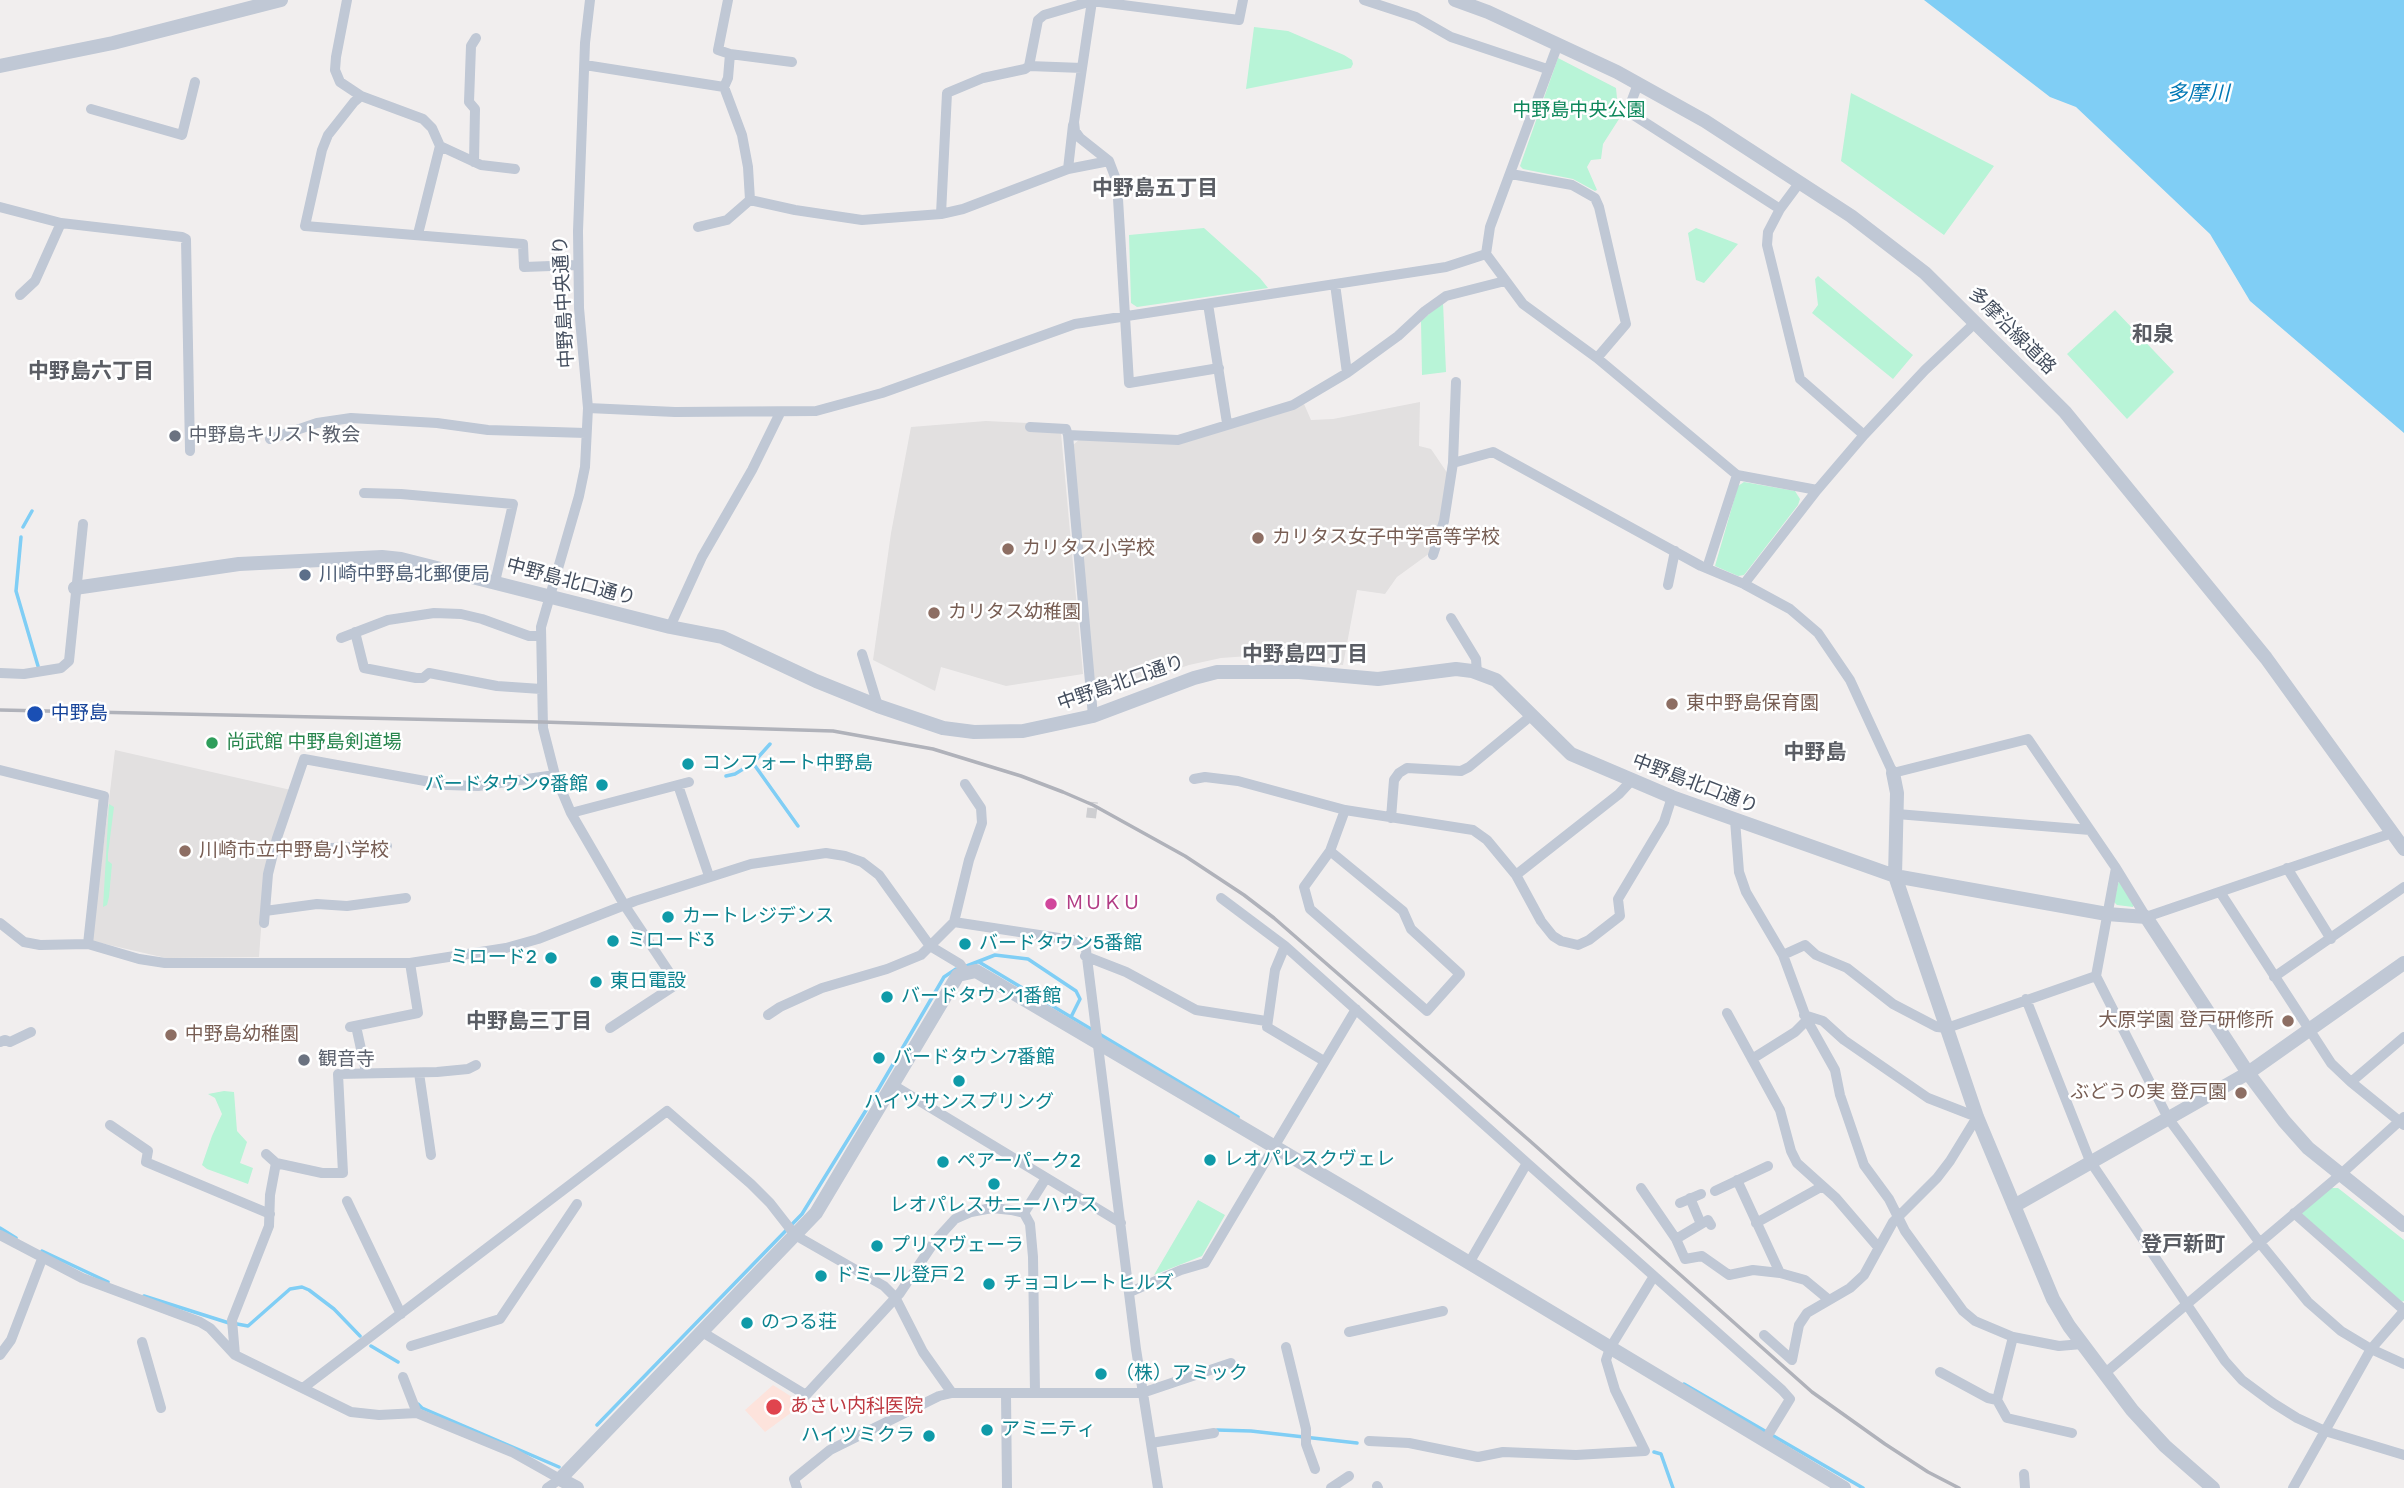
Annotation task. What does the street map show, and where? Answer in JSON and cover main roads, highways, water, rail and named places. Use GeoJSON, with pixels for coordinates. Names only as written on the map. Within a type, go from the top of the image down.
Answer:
{"type":"FeatureCollection","features":[{"type":"Feature","properties":{"kind":"water","name":"多摩川"},"geometry":{"type":"Polygon","coordinates":[[[1924,0],[2404,0],[2404,433],[2250,301],[2210,234],[2076,107],[2050,97],[1924,0]]]}},
{"type":"Feature","properties":{"kind":"waterway"},"geometry":{"type":"LineString","coordinates":[[23,527],[32,511]]}},
{"type":"Feature","properties":{"kind":"waterway"},"geometry":{"type":"LineString","coordinates":[[21,537],[16,591],[38,666]]}},
{"type":"Feature","properties":{"kind":"waterway"},"geometry":{"type":"LineString","coordinates":[[726,776],[735,774],[753,763],[770,744]]}},
{"type":"Feature","properties":{"kind":"waterway"},"geometry":{"type":"LineString","coordinates":[[753,763],[798,826]]}},
{"type":"Feature","properties":{"kind":"waterway"},"geometry":{"type":"LineString","coordinates":[[964,967],[995,955],[1028,959],[1076,991],[1080,999],[1071,1017]]}},
{"type":"Feature","properties":{"kind":"waterway"},"geometry":{"type":"LineString","coordinates":[[979,962],[1238,1117]]}},
{"type":"Feature","properties":{"kind":"waterway"},"geometry":{"type":"LineString","coordinates":[[597,1425],[802,1214],[944,977],[956,969]]}},
{"type":"Feature","properties":{"kind":"waterway"},"geometry":{"type":"LineString","coordinates":[[0,1228],[16,1238]]}},
{"type":"Feature","properties":{"kind":"waterway"},"geometry":{"type":"LineString","coordinates":[[42,1251],[108,1282]]}},
{"type":"Feature","properties":{"kind":"waterway"},"geometry":{"type":"LineString","coordinates":[[237,1324],[248,1326],[290,1289],[302,1287],[334,1309],[360,1336]]}},
{"type":"Feature","properties":{"kind":"waterway"},"geometry":{"type":"LineString","coordinates":[[144,1296],[229,1323]]}},
{"type":"Feature","properties":{"kind":"waterway"},"geometry":{"type":"LineString","coordinates":[[371,1346],[398,1362]]}},
{"type":"Feature","properties":{"kind":"waterway"},"geometry":{"type":"LineString","coordinates":[[1684,1384],[1863,1488]]}},
{"type":"Feature","properties":{"kind":"waterway"},"geometry":{"type":"LineString","coordinates":[[418,1404],[559,1467]]}},
{"type":"Feature","properties":{"kind":"waterway"},"geometry":{"type":"LineString","coordinates":[[1217,1430],[1251,1431],[1357,1443]]}},
{"type":"Feature","properties":{"kind":"waterway"},"geometry":{"type":"LineString","coordinates":[[1654,1452],[1661,1454],[1673,1488]]}},
{"type":"Feature","properties":{"kind":"tunnel"},"geometry":{"type":"LineString","coordinates":[[1091,818],[1093,802]]}},
{"type":"Feature","properties":{"kind":"railway"},"geometry":{"type":"LineString","coordinates":[[0,710],[833,731],[933,749],[1063,792],[1093,805],[1185,856],[1274,918],[1812,1392],[1885,1444],[1959,1488]]}},
{"type":"Feature","properties":{"kind":"place","name":"中野島キリスト教会"},"geometry":{"type":"Point","coordinates":[175,436]}},
{"type":"Feature","properties":{"kind":"place","name":"カリタス女子中学高等学校"},"geometry":{"type":"Point","coordinates":[1258,538]}},
{"type":"Feature","properties":{"kind":"place","name":"カリタス小学校"},"geometry":{"type":"Point","coordinates":[1008,549]}},
{"type":"Feature","properties":{"kind":"place","name":"川崎中野島北郵便局"},"geometry":{"type":"Point","coordinates":[305,575]}},
{"type":"Feature","properties":{"kind":"place","name":"カリタス幼稚園"},"geometry":{"type":"Point","coordinates":[934,613]}},
{"type":"Feature","properties":{"kind":"place","name":"東中野島保育園"},"geometry":{"type":"Point","coordinates":[1672,704]}},
{"type":"Feature","properties":{"kind":"place","name":"中野島"},"geometry":{"type":"Point","coordinates":[35,714]}},
{"type":"Feature","properties":{"kind":"place","name":"尚武館 中野島剣道場"},"geometry":{"type":"Point","coordinates":[212,743]}},
{"type":"Feature","properties":{"kind":"place","name":"コンフォート中野島"},"geometry":{"type":"Point","coordinates":[688,764]}},
{"type":"Feature","properties":{"kind":"place","name":"バードタウン9番館"},"geometry":{"type":"Point","coordinates":[602,785]}},
{"type":"Feature","properties":{"kind":"place","name":"川崎市立中野島小学校"},"geometry":{"type":"Point","coordinates":[185,851]}},
{"type":"Feature","properties":{"kind":"place","name":"ＭＵＫＵ"},"geometry":{"type":"Point","coordinates":[1051,904]}},
{"type":"Feature","properties":{"kind":"place","name":"カートレジデンス"},"geometry":{"type":"Point","coordinates":[668,917]}},
{"type":"Feature","properties":{"kind":"place","name":"ミロード3"},"geometry":{"type":"Point","coordinates":[613,941]}},
{"type":"Feature","properties":{"kind":"place","name":"バードタウン5番館"},"geometry":{"type":"Point","coordinates":[965,944]}},
{"type":"Feature","properties":{"kind":"place","name":"ミロード2"},"geometry":{"type":"Point","coordinates":[551,958]}},
{"type":"Feature","properties":{"kind":"place","name":"東日電設"},"geometry":{"type":"Point","coordinates":[596,982]}},
{"type":"Feature","properties":{"kind":"place","name":"バードタウン1番館"},"geometry":{"type":"Point","coordinates":[887,997]}},
{"type":"Feature","properties":{"kind":"place","name":"大原学園 登戸研修所"},"geometry":{"type":"Point","coordinates":[2288,1021]}},
{"type":"Feature","properties":{"kind":"place","name":"中野島幼稚園"},"geometry":{"type":"Point","coordinates":[171,1035]}},
{"type":"Feature","properties":{"kind":"place","name":"バードタウン7番館"},"geometry":{"type":"Point","coordinates":[879,1058]}},
{"type":"Feature","properties":{"kind":"place","name":"観音寺"},"geometry":{"type":"Point","coordinates":[304,1060]}},
{"type":"Feature","properties":{"kind":"place","name":"ハイツサンスプリング"},"geometry":{"type":"Point","coordinates":[959,1081]}},
{"type":"Feature","properties":{"kind":"place","name":"ぶどうの実 登戸園"},"geometry":{"type":"Point","coordinates":[2241,1093]}},
{"type":"Feature","properties":{"kind":"place","name":"レオパレスクヴェレ"},"geometry":{"type":"Point","coordinates":[1210,1160]}},
{"type":"Feature","properties":{"kind":"place","name":"ペアーパーク2"},"geometry":{"type":"Point","coordinates":[943,1162]}},
{"type":"Feature","properties":{"kind":"place","name":"レオパレスサニーハウス"},"geometry":{"type":"Point","coordinates":[994,1184]}},
{"type":"Feature","properties":{"kind":"place","name":"プリマヴェーラ"},"geometry":{"type":"Point","coordinates":[877,1246]}},
{"type":"Feature","properties":{"kind":"place","name":"ドミール登戸２"},"geometry":{"type":"Point","coordinates":[821,1276]}},
{"type":"Feature","properties":{"kind":"place","name":"チョコレートヒルズ"},"geometry":{"type":"Point","coordinates":[989,1284]}},
{"type":"Feature","properties":{"kind":"place","name":"のつる荘"},"geometry":{"type":"Point","coordinates":[747,1323]}},
{"type":"Feature","properties":{"kind":"place","name":"（株）アミック"},"geometry":{"type":"Point","coordinates":[1101,1374]}},
{"type":"Feature","properties":{"kind":"place","name":"あさい内科医院"},"geometry":{"type":"Point","coordinates":[774,1407]}},
{"type":"Feature","properties":{"kind":"place","name":"アミニティ"},"geometry":{"type":"Point","coordinates":[987,1430]}},
{"type":"Feature","properties":{"kind":"place","name":"ハイツミクラ"},"geometry":{"type":"Point","coordinates":[929,1436]}},
{"type":"Feature","properties":{"kind":"district","name":"中野島五丁目"},"geometry":{"type":"Point","coordinates":[1155,189]}},
{"type":"Feature","properties":{"kind":"district","name":"和泉"},"geometry":{"type":"Point","coordinates":[2153,335]}},
{"type":"Feature","properties":{"kind":"district","name":"中野島六丁目"},"geometry":{"type":"Point","coordinates":[91,372]}},
{"type":"Feature","properties":{"kind":"district","name":"中野島四丁目"},"geometry":{"type":"Point","coordinates":[1305,655]}},
{"type":"Feature","properties":{"kind":"district","name":"中野島"},"geometry":{"type":"Point","coordinates":[1815,753]}},
{"type":"Feature","properties":{"kind":"district","name":"中野島三丁目"},"geometry":{"type":"Point","coordinates":[529,1022]}},
{"type":"Feature","properties":{"kind":"district","name":"登戸新町"},"geometry":{"type":"Point","coordinates":[2183,1245]}},
{"type":"Feature","properties":{"kind":"park label","name":"中野島中央公園"},"geometry":{"type":"Point","coordinates":[1579,111]}}]}
